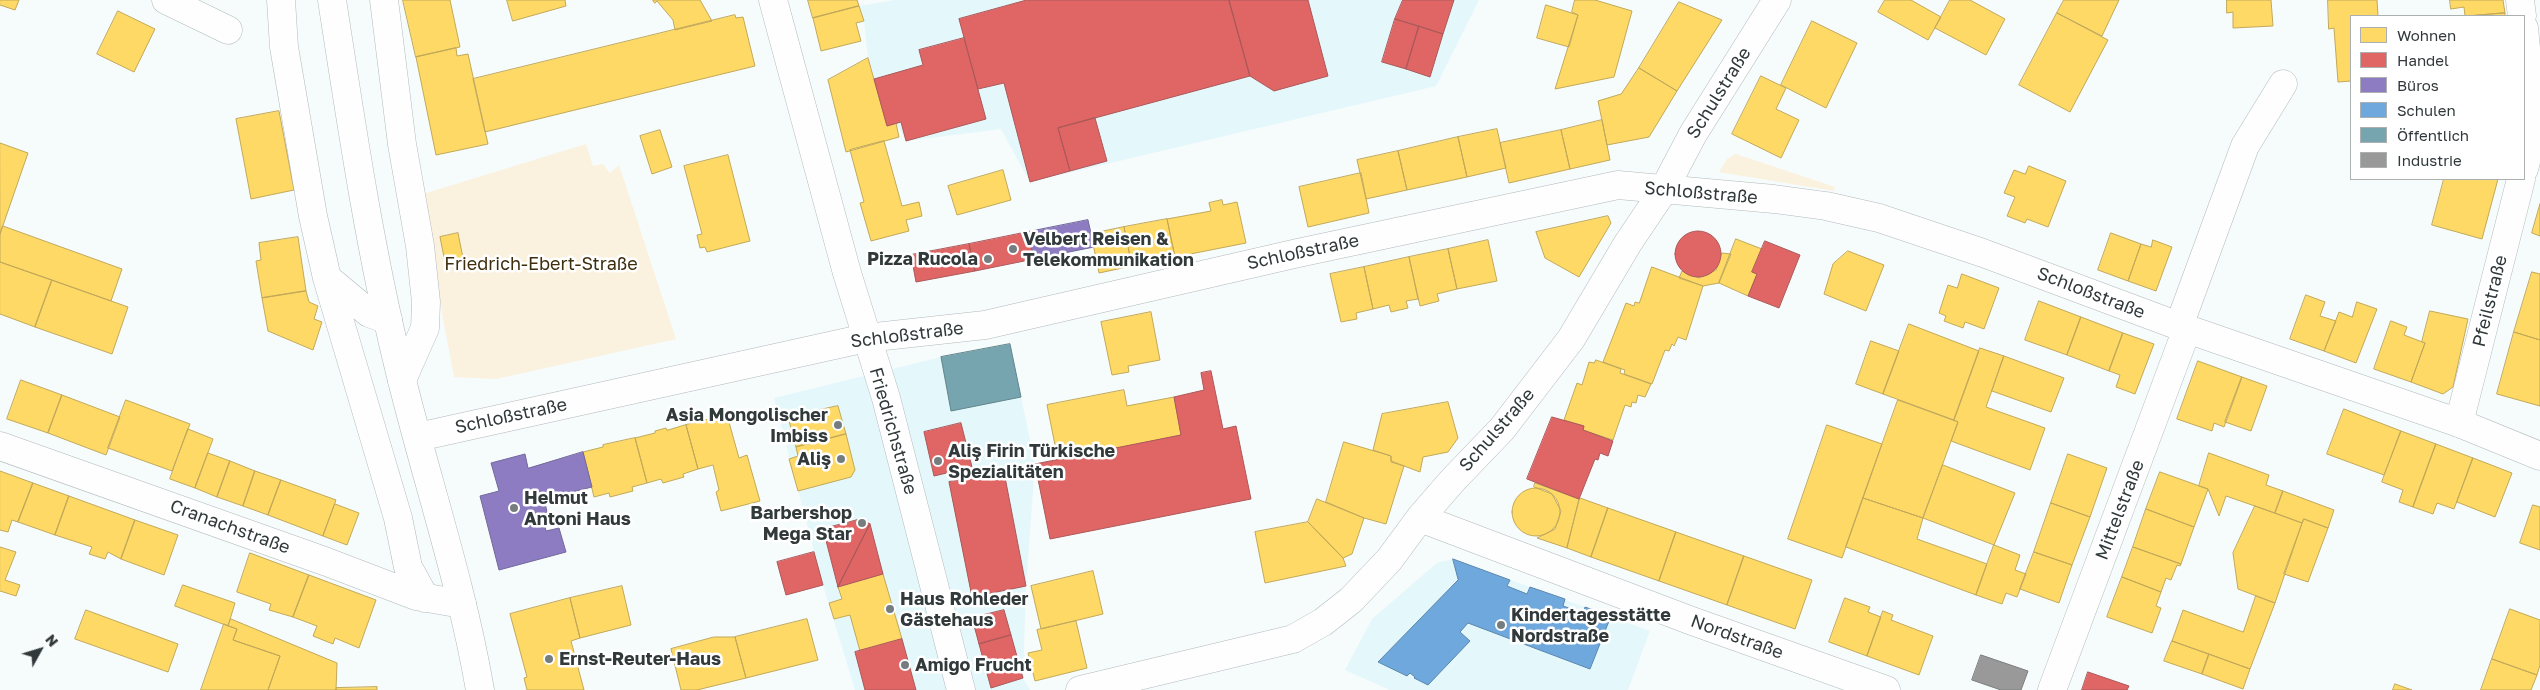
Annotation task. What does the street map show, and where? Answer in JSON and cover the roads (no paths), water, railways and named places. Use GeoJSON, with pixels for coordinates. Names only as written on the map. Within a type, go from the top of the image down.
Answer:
{"type":"FeatureCollection","features":[{"type":"Feature","properties":{"kind":"street"},"geometry":{"type":"LineString","coordinates":[[166,0],[228,30]]}},
{"type":"Feature","properties":{"kind":"street"},"geometry":{"type":"LineString","coordinates":[[281,0],[284,47],[313,216],[327,278],[398,518],[408,568],[425,598]]}},
{"type":"Feature","properties":{"kind":"street"},"geometry":{"type":"LineString","coordinates":[[332,0],[352,126],[388,320],[402,380],[462,604],[480,690]]}},
{"type":"Feature","properties":{"kind":"street"},"geometry":{"type":"LineString","coordinates":[[384,0],[402,144],[416,221],[426,302],[425,328],[402,380]]}},
{"type":"Feature","properties":{"kind":"street","name":"Friedrichstraße"},"geometry":{"type":"LineString","coordinates":[[772,0],[866,338],[883,388],[910,486],[960,690]]}},
{"type":"Feature","properties":{"kind":"street","name":"Schulstraße"},"geometry":{"type":"LineString","coordinates":[[1080,690],[1293,639],[1324,622],[1351,600],[1389,560],[1420,518],[1453,480],[1502,430],[1571,339],[1628,243],[1663,191],[1693,134],[1777,0]]}},
{"type":"Feature","properties":{"kind":"street"},"geometry":{"type":"LineString","coordinates":[[2520,0],[2522,15]]}},
{"type":"Feature","properties":{"kind":"street"},"geometry":{"type":"LineString","coordinates":[[2525,38],[2528,154],[2525,165]]}},
{"type":"Feature","properties":{"kind":"street"},"geometry":{"type":"LineString","coordinates":[[2183,328],[2245,146],[2283,84]]}},
{"type":"Feature","properties":{"kind":"street","name":"Pfeilstraße"},"geometry":{"type":"LineString","coordinates":[[2459,424],[2521,180]]}},
{"type":"Feature","properties":{"kind":"street","name":"Schloßstraße"},"geometry":{"type":"LineString","coordinates":[[418,437],[866,338],[985,324],[1298,253],[1618,185],[1663,191],[1719,193],[1774,199],[1826,206],[1879,218],[1983,253],[2183,328],[2459,424],[2540,456]]}},
{"type":"Feature","properties":{"kind":"street"},"geometry":{"type":"LineString","coordinates":[[327,278],[369,314],[388,320]]}},
{"type":"Feature","properties":{"kind":"street","name":"Mittelstraße"},"geometry":{"type":"LineString","coordinates":[[2052,690],[2183,328]]}},
{"type":"Feature","properties":{"kind":"street","name":"Cranachstraße"},"geometry":{"type":"LineString","coordinates":[[0,446],[425,598],[462,604]]}},
{"type":"Feature","properties":{"kind":"street","name":"Nordstraße"},"geometry":{"type":"LineString","coordinates":[[1420,518],[1692,621],[1886,690]]}},
{"type":"Feature","properties":{"kind":"place","name":"Velbert Reisen & Telekommunikation"},"geometry":{"type":"Point","coordinates":[1013,249]}},
{"type":"Feature","properties":{"kind":"place","name":"Pizza Rucola"},"geometry":{"type":"Point","coordinates":[988,259]}},
{"type":"Feature","properties":{"kind":"place","name":"Asia Mongolischer Imbiss"},"geometry":{"type":"Point","coordinates":[838,425]}},
{"type":"Feature","properties":{"kind":"place","name":"Aliş"},"geometry":{"type":"Point","coordinates":[841,459]}},
{"type":"Feature","properties":{"kind":"place","name":"Aliş Firin Türkische Spezialitäten"},"geometry":{"type":"Point","coordinates":[938,461]}},
{"type":"Feature","properties":{"kind":"place","name":"Helmut Antoni Haus"},"geometry":{"type":"Point","coordinates":[514,508]}},
{"type":"Feature","properties":{"kind":"place","name":"Barbershop Mega Star"},"geometry":{"type":"Point","coordinates":[862,523]}},
{"type":"Feature","properties":{"kind":"place","name":"Haus Rohleder Gästehaus"},"geometry":{"type":"Point","coordinates":[890,609]}},
{"type":"Feature","properties":{"kind":"place","name":"Kindertagesstätte Nordstraße"},"geometry":{"type":"Point","coordinates":[1501,625]}},
{"type":"Feature","properties":{"kind":"place","name":"Ernst-Reuter-Haus"},"geometry":{"type":"Point","coordinates":[549,659]}},
{"type":"Feature","properties":{"kind":"place","name":"Amigo Frucht"},"geometry":{"type":"Point","coordinates":[905,665]}},
{"type":"Feature","properties":{"kind":"park label","name":"Friedrich-Ebert-Straße"},"geometry":{"type":"Point","coordinates":[541,264]}}]}
